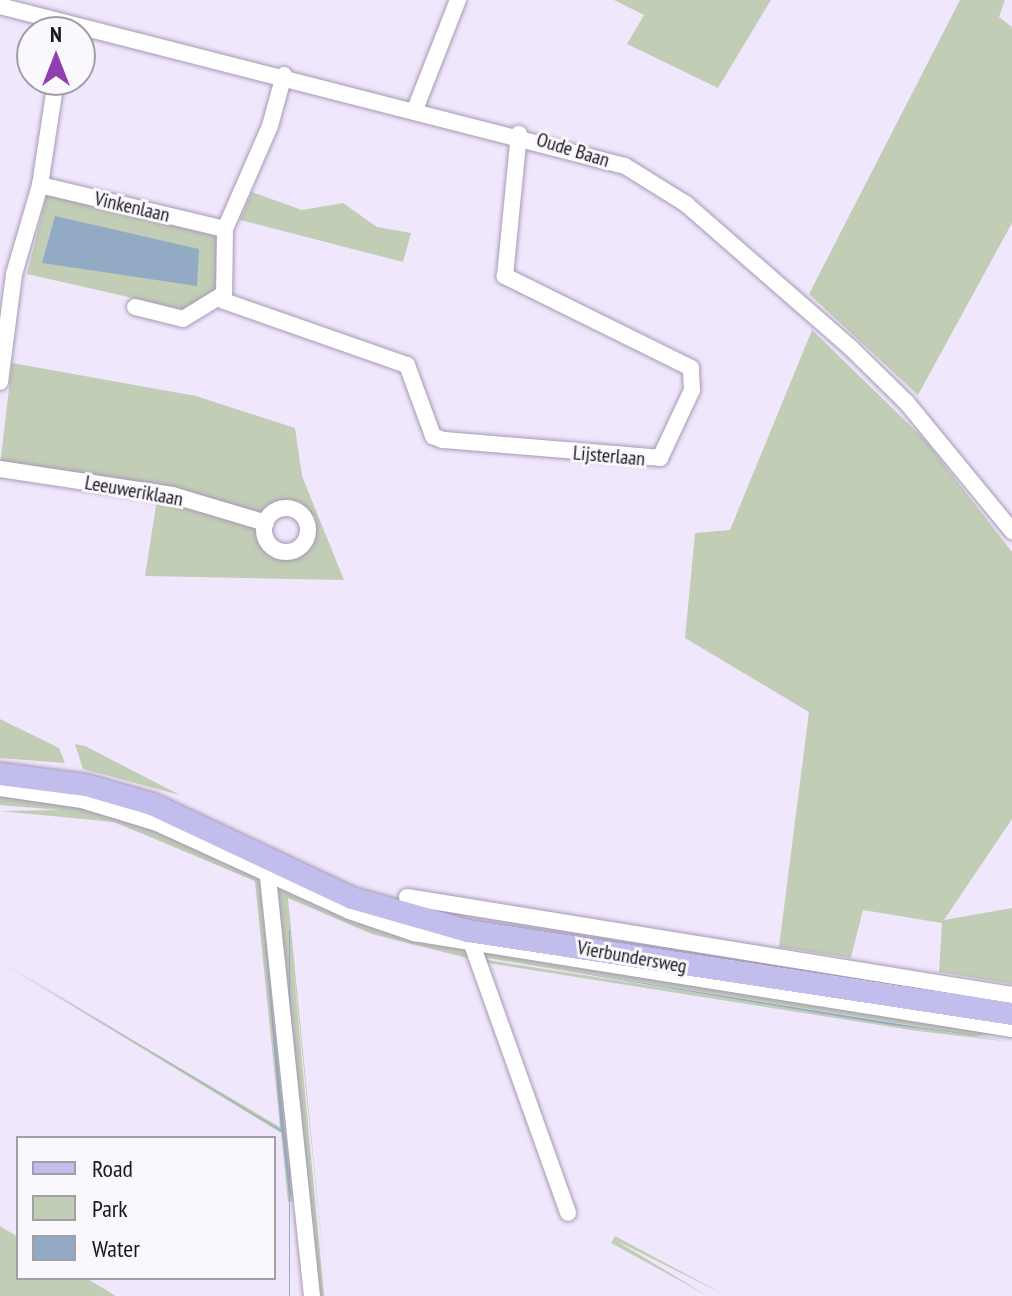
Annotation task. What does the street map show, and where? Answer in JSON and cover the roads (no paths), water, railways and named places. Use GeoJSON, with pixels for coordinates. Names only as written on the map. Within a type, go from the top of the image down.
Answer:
{"type":"FeatureCollection","features":[{"type":"Feature","properties":{"kind":"main road","name":"Vierbundersweg"},"geometry":{"type":"LineString","coordinates":[[0,774],[116,793],[266,865],[352,898],[469,928],[1012,1014]]}},
{"type":"Feature","properties":{"kind":"street"},"geometry":{"type":"LineString","coordinates":[[416,107],[458,0]]}},
{"type":"Feature","properties":{"kind":"street","name":"Oude Baan"},"geometry":{"type":"LineString","coordinates":[[0,6],[31,16]]}},
{"type":"Feature","properties":{"kind":"street","name":"Oude Baan"},"geometry":{"type":"LineString","coordinates":[[96,34],[284,75],[595,154],[686,204],[907,403],[1012,531]]}},
{"type":"Feature","properties":{"kind":"street"},"geometry":{"type":"LineString","coordinates":[[135,307],[183,319],[222,295],[225,229],[270,126],[284,75]]}},
{"type":"Feature","properties":{"kind":"street"},"geometry":{"type":"LineString","coordinates":[[0,382],[7,272],[40,185],[54,96]]}},
{"type":"Feature","properties":{"kind":"street","name":"Lijsterlaan"},"geometry":{"type":"LineString","coordinates":[[222,295],[233,309],[407,365],[433,436],[443,440],[660,458],[692,390],[691,368],[505,276],[519,134]]}},
{"type":"Feature","properties":{"kind":"street","name":"Vinkenlaan"},"geometry":{"type":"LineString","coordinates":[[40,185],[225,229]]}},
{"type":"Feature","properties":{"kind":"street","name":"Leeuweriklaan"},"geometry":{"type":"LineString","coordinates":[[0,469],[172,495],[266,523]]}},
{"type":"Feature","properties":{"kind":"street","name":"Vierbundersweg"},"geometry":{"type":"LineString","coordinates":[[0,788],[132,814],[266,865]]}},
{"type":"Feature","properties":{"kind":"street"},"geometry":{"type":"LineString","coordinates":[[266,865],[312,1296]]}},
{"type":"Feature","properties":{"kind":"street","name":"Vierbundersweg"},"geometry":{"type":"LineString","coordinates":[[407,897],[469,928],[1012,1029]]}},
{"type":"Feature","properties":{"kind":"street"},"geometry":{"type":"LineString","coordinates":[[469,928],[568,1213]]}},
{"type":"Feature","properties":{"kind":"street","name":"Vierbundersweg"},"geometry":{"type":"LineString","coordinates":[[469,928],[1012,995]]}},
{"type":"Feature","properties":{"kind":"water"},"geometry":{"type":"Polygon","coordinates":[[[55,216],[199,249],[197,286],[42,263],[55,216]]]}},
{"type":"Feature","properties":{"kind":"water"},"geometry":{"type":"Polygon","coordinates":[[[264,930],[291,1195],[282,1132],[0,960],[281,1130],[264,930]]]}},
{"type":"Feature","properties":{"kind":"water"},"geometry":{"type":"Polygon","coordinates":[[[289,930],[290,1296],[289,1296],[289,930]]]}},
{"type":"Feature","properties":{"kind":"water"},"geometry":{"type":"Polygon","coordinates":[[[488,958],[918,1027],[1012,1040],[885,1024],[488,958]]]}}]}
